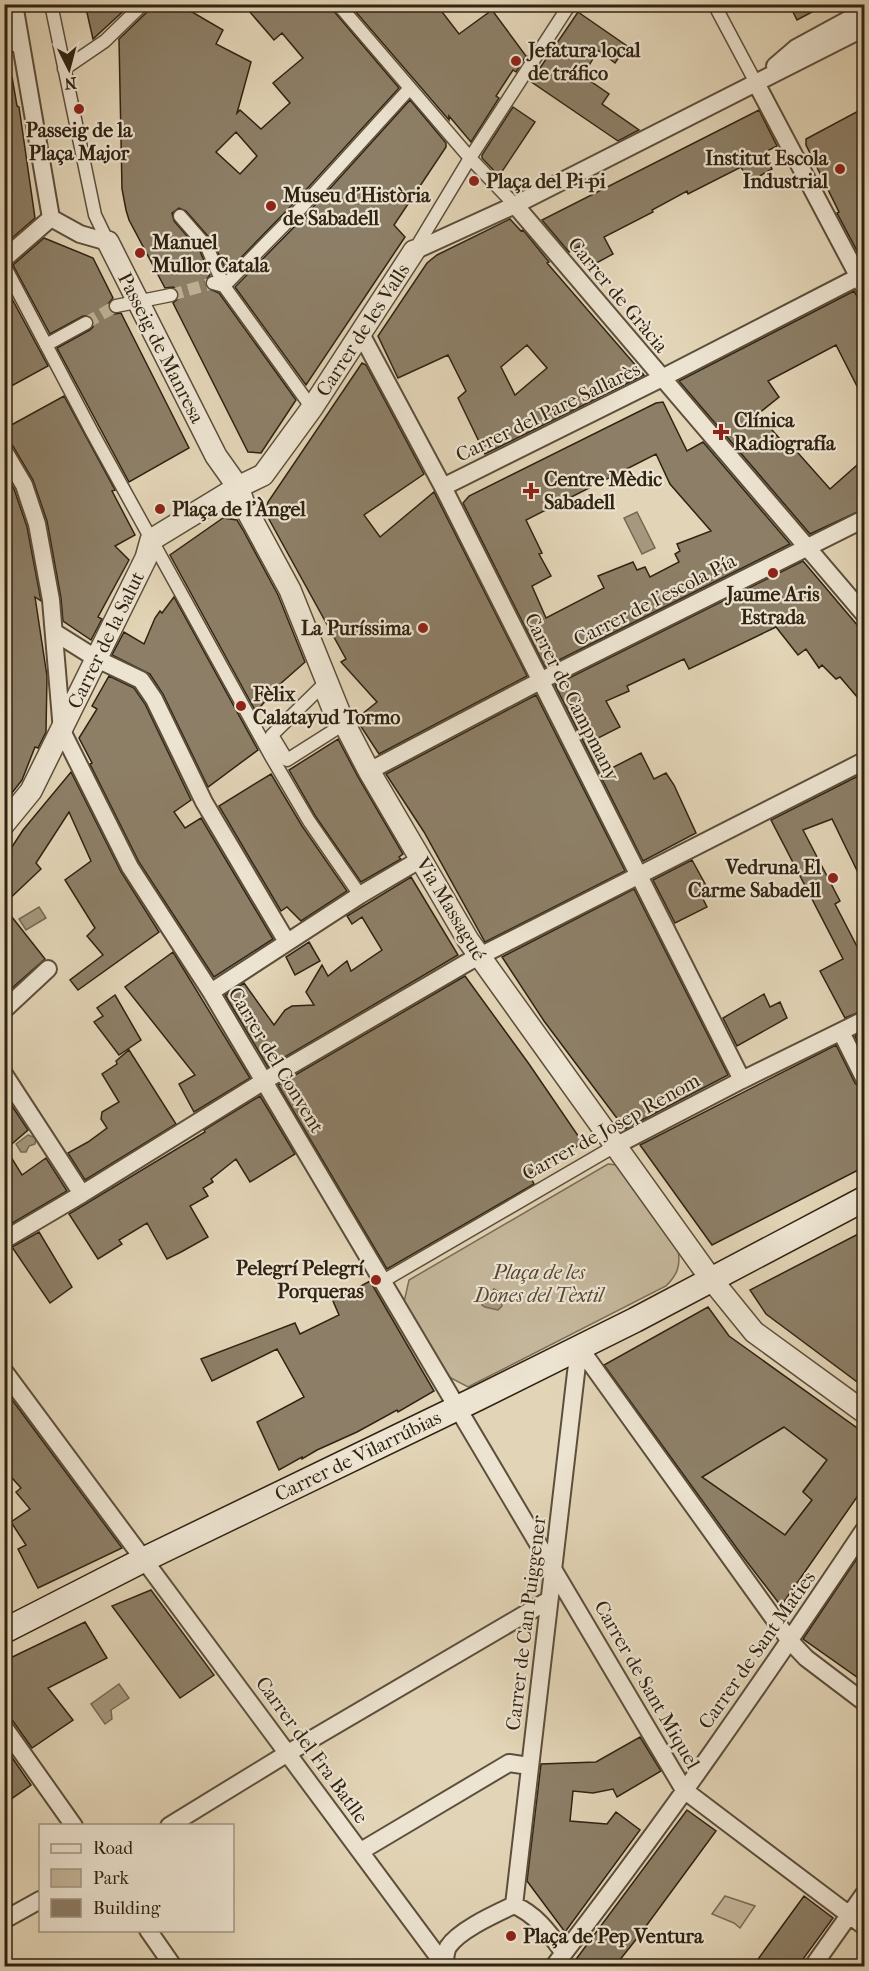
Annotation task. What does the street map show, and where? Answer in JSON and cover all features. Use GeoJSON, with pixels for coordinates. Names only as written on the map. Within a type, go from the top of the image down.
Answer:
{"type":"FeatureCollection","features":[{"type":"Feature","properties":{"kind":"main road","name":"Carrer de Vilarrúbias"},"geometry":{"type":"LineString","coordinates":[[4,1630],[635,1320],[864,1199]]}},
{"type":"Feature","properties":{"kind":"street"},"geometry":{"type":"LineString","coordinates":[[14,4],[13,45],[51,218],[80,234],[108,242]]}},
{"type":"Feature","properties":{"kind":"street"},"geometry":{"type":"LineString","coordinates":[[51,4],[95,215],[108,242]]}},
{"type":"Feature","properties":{"kind":"street"},"geometry":{"type":"LineString","coordinates":[[64,69],[105,41],[143,4]]}},
{"type":"Feature","properties":{"kind":"street","name":"Carrer de Gràcia"},"geometry":{"type":"LineString","coordinates":[[338,4],[470,158],[515,205],[864,614]]}},
{"type":"Feature","properties":{"kind":"street","name":"Carrer de les Valls"},"geometry":{"type":"LineString","coordinates":[[238,487],[263,475],[312,408],[570,4]]}},
{"type":"Feature","properties":{"kind":"street"},"geometry":{"type":"LineString","coordinates":[[714,4],[863,279]]}},
{"type":"Feature","properties":{"kind":"street"},"geometry":{"type":"LineString","coordinates":[[756,83],[796,48],[864,11]]}},
{"type":"Feature","properties":{"kind":"street"},"geometry":{"type":"LineString","coordinates":[[414,251],[515,205],[864,28]]}},
{"type":"Feature","properties":{"kind":"street"},"geometry":{"type":"LineString","coordinates":[[218,285],[300,209],[410,88]]}},
{"type":"Feature","properties":{"kind":"street"},"geometry":{"type":"LineString","coordinates":[[180,216],[207,247],[218,285],[312,408]]}},
{"type":"Feature","properties":{"kind":"street"},"geometry":{"type":"LineString","coordinates":[[4,259],[51,218]]}},
{"type":"Feature","properties":{"kind":"street","name":"Passeig de Manresa"},"geometry":{"type":"LineString","coordinates":[[108,242],[216,456],[238,487],[245,507]]}},
{"type":"Feature","properties":{"kind":"street"},"geometry":{"type":"LineString","coordinates":[[4,265],[151,540],[309,821],[360,895]]}},
{"type":"Feature","properties":{"kind":"street","name":"Carrer del Pare Sallarès"},"geometry":{"type":"LineString","coordinates":[[443,488],[863,279]]}},
{"type":"Feature","properties":{"kind":"street"},"geometry":{"type":"LineString","coordinates":[[116,306],[171,295]]}},
{"type":"Feature","properties":{"kind":"street"},"geometry":{"type":"LineString","coordinates":[[46,345],[86,323]]}},
{"type":"Feature","properties":{"kind":"street","name":"Carrer de Campmany"},"geometry":{"type":"LineString","coordinates":[[361,334],[443,488],[742,1080]]}},
{"type":"Feature","properties":{"kind":"street"},"geometry":{"type":"LineString","coordinates":[[4,451],[24,485],[37,524],[51,600],[62,731]]}},
{"type":"Feature","properties":{"kind":"street"},"geometry":{"type":"LineString","coordinates":[[151,540],[238,487]]}},
{"type":"Feature","properties":{"kind":"street","name":"Via Massagué"},"geometry":{"type":"LineString","coordinates":[[245,507],[290,590],[342,719],[369,771],[478,956],[711,1279],[754,1332],[864,1412]]}},
{"type":"Feature","properties":{"kind":"street","name":"Carrer de l'escola Pía"},"geometry":{"type":"LineString","coordinates":[[369,771],[540,681],[864,519]]}},
{"type":"Feature","properties":{"kind":"street","name":"Carrer de la Salut"},"geometry":{"type":"LineString","coordinates":[[9,812],[31,791],[146,558],[151,540]]}},
{"type":"Feature","properties":{"kind":"street"},"geometry":{"type":"LineString","coordinates":[[54,632],[97,659],[141,680],[154,699],[204,802],[287,942]]}},
{"type":"Feature","properties":{"kind":"street"},"geometry":{"type":"LineString","coordinates":[[320,688],[336,729],[287,760],[272,735],[320,688]]}},
{"type":"Feature","properties":{"kind":"street","name":"Carrer del Convent"},"geometry":{"type":"LineString","coordinates":[[62,731],[130,867],[211,992],[459,1407]]}},
{"type":"Feature","properties":{"kind":"street"},"geometry":{"type":"LineString","coordinates":[[4,1240],[264,1081],[478,956],[864,761]]}},
{"type":"Feature","properties":{"kind":"street"},"geometry":{"type":"LineString","coordinates":[[211,992],[360,895],[421,859]]}},
{"type":"Feature","properties":{"kind":"street"},"geometry":{"type":"LineString","coordinates":[[4,1010],[48,969]]}},
{"type":"Feature","properties":{"kind":"street","name":"Carrer de Josep Renom"},"geometry":{"type":"LineString","coordinates":[[382,1281],[615,1146],[864,1020]]}},
{"type":"Feature","properties":{"kind":"street"},"geometry":{"type":"LineString","coordinates":[[841,1032],[864,1078]]}},
{"type":"Feature","properties":{"kind":"street"},"geometry":{"type":"LineString","coordinates":[[4,1074],[82,1194]]}},
{"type":"Feature","properties":{"kind":"street"},"geometry":{"type":"LineString","coordinates":[[579,1347],[790,1641],[806,1658],[864,1702]]}},
{"type":"Feature","properties":{"kind":"street","name":"Carrer de Can Puiggener"},"geometry":{"type":"LineString","coordinates":[[514,1905],[579,1347]]}},
{"type":"Feature","properties":{"kind":"street","name":"Carrer del Fra Batlle"},"geometry":{"type":"LineString","coordinates":[[4,1371],[445,1966]]}},
{"type":"Feature","properties":{"kind":"street","name":"Carrer de Sant Miquel"},"geometry":{"type":"LineString","coordinates":[[459,1407],[684,1790],[864,1926]]}},
{"type":"Feature","properties":{"kind":"street","name":"Carrer de Sant Maties"},"geometry":{"type":"LineString","coordinates":[[554,1966],[790,1641],[864,1530]]}},
{"type":"Feature","properties":{"kind":"street"},"geometry":{"type":"LineString","coordinates":[[172,1824],[288,1753],[549,1600]]}},
{"type":"Feature","properties":{"kind":"street"},"geometry":{"type":"LineString","coordinates":[[4,1727],[73,1824]]}},
{"type":"Feature","properties":{"kind":"street"},"geometry":{"type":"LineString","coordinates":[[361,1851],[509,1763],[529,1766]]}},
{"type":"Feature","properties":{"kind":"street"},"geometry":{"type":"LineString","coordinates":[[813,1966],[864,1894]]}},
{"type":"Feature","properties":{"kind":"street"},"geometry":{"type":"LineString","coordinates":[[4,1920],[39,1901]]}},
{"type":"Feature","properties":{"kind":"street"},"geometry":{"type":"LineString","coordinates":[[445,1966],[445,1954],[449,1945],[487,1918],[514,1905],[537,1918],[564,1953]]}},
{"type":"Feature","properties":{"kind":"street"},"geometry":{"type":"LineString","coordinates":[[149,1932],[173,1966]]}},
{"type":"Feature","properties":{"kind":"green space","name":"Plaça de les Dones del Tèxtil"},"geometry":{"type":"Polygon","coordinates":[[[608,1164],[618,1165],[678,1250],[679,1261],[673,1278],[666,1286],[468,1387],[449,1377],[404,1302],[409,1280],[608,1164]]]}},
{"type":"Feature","properties":{"kind":"green space"},"geometry":{"type":"Polygon","coordinates":[[[784,1427],[827,1460],[803,1491],[812,1500],[785,1535],[702,1477],[784,1427]]]}},
{"type":"Feature","properties":{"kind":"green space"},"geometry":{"type":"Polygon","coordinates":[[[725,1896],[755,1906],[740,1928],[712,1914],[725,1896]]]}},
{"type":"Feature","properties":{"kind":"shaded area"},"geometry":{"type":"Polygon","coordinates":[[[637,512],[655,548],[642,554],[624,518],[637,512]]]}},
{"type":"Feature","properties":{"kind":"shaded area"},"geometry":{"type":"Polygon","coordinates":[[[39,907],[46,918],[26,930],[19,919],[39,907]]]}},
{"type":"Feature","properties":{"kind":"shaded area"},"geometry":{"type":"Polygon","coordinates":[[[28,1135],[36,1138],[35,1144],[29,1146],[26,1152],[21,1152],[16,1144],[28,1135]]]}},
{"type":"Feature","properties":{"kind":"shaded area"},"geometry":{"type":"Polygon","coordinates":[[[494,1289],[499,1292],[502,1306],[498,1310],[482,1305],[494,1289]]]}},
{"type":"Feature","properties":{"kind":"shaded area"},"geometry":{"type":"Polygon","coordinates":[[[119,1684],[129,1698],[111,1710],[112,1719],[105,1724],[91,1704],[119,1684]]]}},
{"type":"Feature","properties":{"kind":"building"},"geometry":{"type":"Polygon","coordinates":[[[85,4],[131,4],[93,39],[85,4]]]}},
{"type":"Feature","properties":{"kind":"building"},"geometry":{"type":"Polygon","coordinates":[[[151,4],[197,4],[192,12],[223,30],[216,44],[251,62],[237,113],[240,110],[261,129],[290,103],[273,83],[303,58],[282,33],[274,40],[243,4],[330,4],[399,88],[294,203],[227,272],[213,242],[186,211],[179,208],[172,213],[174,221],[200,251],[210,275],[205,281],[207,288],[219,293],[296,400],[261,453],[248,452],[173,303],[179,298],[178,290],[173,287],[165,288],[126,210],[122,189],[119,39],[149,10],[151,4]],[[236,132],[216,152],[240,174],[257,156],[236,132]]]}},
{"type":"Feature","properties":{"kind":"building"},"geometry":{"type":"Polygon","coordinates":[[[349,4],[436,4],[459,34],[492,10],[526,56],[516,72],[513,70],[496,96],[499,98],[471,142],[449,116],[449,120],[349,4]]]}},
{"type":"Feature","properties":{"kind":"building"},"geometry":{"type":"Polygon","coordinates":[[[789,4],[827,4],[797,20],[789,4]]]}},
{"type":"Feature","properties":{"kind":"building"},"geometry":{"type":"Polygon","coordinates":[[[578,12],[627,46],[615,63],[598,50],[583,76],[609,94],[602,104],[639,130],[618,141],[530,81],[578,12]]]}},
{"type":"Feature","properties":{"kind":"building"},"geometry":{"type":"Polygon","coordinates":[[[12,77],[19,107],[35,218],[12,238],[4,235],[4,78],[12,77]]]}},
{"type":"Feature","properties":{"kind":"building"},"geometry":{"type":"Polygon","coordinates":[[[410,100],[446,143],[446,147],[394,225],[405,237],[306,385],[235,287],[306,215],[410,100]]]}},
{"type":"Feature","properties":{"kind":"building"},"geometry":{"type":"Polygon","coordinates":[[[513,107],[535,122],[499,176],[482,158],[482,155],[513,107]]]}},
{"type":"Feature","properties":{"kind":"building"},"geometry":{"type":"Polygon","coordinates":[[[864,108],[864,264],[837,213],[839,212],[806,145],[806,139],[864,108]]]}},
{"type":"Feature","properties":{"kind":"building"},"geometry":{"type":"Polygon","coordinates":[[[759,110],[777,146],[763,153],[772,169],[749,182],[741,167],[688,194],[687,191],[652,210],[653,212],[604,237],[613,254],[591,266],[580,246],[569,252],[542,220],[759,110]]]}},
{"type":"Feature","properties":{"kind":"building"},"geometry":{"type":"Polygon","coordinates":[[[510,219],[521,231],[523,230],[549,262],[547,263],[644,375],[485,454],[458,398],[466,391],[448,355],[398,378],[378,336],[427,263],[437,255],[510,219]],[[527,345],[501,367],[515,395],[547,368],[527,345]]]}},
{"type":"Feature","properties":{"kind":"building"},"geometry":{"type":"Polygon","coordinates":[[[44,238],[93,258],[113,298],[108,304],[109,311],[114,314],[121,313],[189,448],[129,482],[57,348],[90,330],[93,327],[93,320],[90,316],[83,316],[50,334],[13,265],[44,238]]]}},
{"type":"Feature","properties":{"kind":"building"},"geometry":{"type":"Polygon","coordinates":[[[4,284],[48,366],[4,390],[4,284]]]}},
{"type":"Feature","properties":{"kind":"building"},"geometry":{"type":"Polygon","coordinates":[[[854,291],[864,309],[864,400],[836,345],[768,381],[779,397],[758,414],[788,448],[791,445],[830,489],[864,459],[864,509],[810,534],[679,381],[854,291]]]}},
{"type":"Feature","properties":{"kind":"building"},"geometry":{"type":"Polygon","coordinates":[[[362,363],[366,365],[424,474],[364,515],[380,537],[434,492],[527,676],[379,754],[356,719],[377,702],[341,662],[346,659],[265,512],[268,502],[362,363]]]}},
{"type":"Feature","properties":{"kind":"building"},"geometry":{"type":"Polygon","coordinates":[[[64,396],[115,490],[112,491],[135,535],[115,546],[129,560],[98,617],[102,619],[91,640],[63,621],[47,521],[33,480],[13,446],[4,441],[4,429],[64,396]]]}},
{"type":"Feature","properties":{"kind":"building"},"geometry":{"type":"Polygon","coordinates":[[[663,402],[687,451],[703,442],[790,544],[545,667],[463,503],[469,496],[656,403],[663,402]],[[656,454],[526,520],[542,553],[539,554],[551,576],[532,586],[546,618],[604,588],[598,576],[633,562],[637,570],[645,567],[650,577],[679,562],[675,554],[680,551],[677,544],[711,531],[670,484],[656,454]]]}},
{"type":"Feature","properties":{"kind":"building"},"geometry":{"type":"Polygon","coordinates":[[[4,473],[14,489],[27,527],[41,601],[35,597],[47,676],[46,732],[38,748],[35,747],[22,780],[4,803],[4,473]]]}},
{"type":"Feature","properties":{"kind":"building"},"geometry":{"type":"Polygon","coordinates":[[[223,518],[237,520],[243,530],[278,595],[305,662],[279,685],[256,712],[170,555],[223,518]]]}},
{"type":"Feature","properties":{"kind":"building"},"geometry":{"type":"Polygon","coordinates":[[[803,561],[864,633],[864,705],[840,677],[836,679],[822,665],[819,668],[806,649],[798,655],[776,627],[689,669],[684,659],[627,686],[629,691],[606,701],[620,727],[596,739],[610,769],[641,753],[654,779],[666,773],[696,833],[643,861],[555,685],[803,561]]]}},
{"type":"Feature","properties":{"kind":"building"},"geometry":{"type":"Polygon","coordinates":[[[174,597],[258,750],[208,787],[163,694],[150,674],[112,655],[124,632],[144,644],[155,618],[160,611],[162,613],[174,597]]]}},
{"type":"Feature","properties":{"kind":"building"},"geometry":{"type":"Polygon","coordinates":[[[109,676],[134,688],[145,704],[191,800],[174,812],[185,828],[201,818],[273,939],[214,977],[139,862],[79,738],[97,709],[92,706],[109,676]]]}},
{"type":"Feature","properties":{"kind":"building"},"geometry":{"type":"Polygon","coordinates":[[[536,695],[625,871],[485,942],[424,832],[386,774],[536,695]]]}},
{"type":"Feature","properties":{"kind":"building"},"geometry":{"type":"Polygon","coordinates":[[[338,739],[403,854],[399,857],[401,859],[361,882],[316,817],[289,770],[338,739]]]}},
{"type":"Feature","properties":{"kind":"building"},"geometry":{"type":"Polygon","coordinates":[[[71,772],[121,872],[159,932],[78,990],[70,980],[103,955],[87,936],[95,928],[65,880],[91,861],[69,812],[36,863],[41,869],[4,904],[4,859],[23,830],[71,772]]]}},
{"type":"Feature","properties":{"kind":"building","name":"Vedruna El Carme Sabadell"},"geometry":{"type":"Polygon","coordinates":[[[864,773],[864,885],[832,819],[803,830],[840,901],[835,904],[864,960],[864,1010],[845,1018],[820,971],[843,959],[771,820],[864,773]]]}},
{"type":"Feature","properties":{"kind":"building"},"geometry":{"type":"Polygon","coordinates":[[[271,774],[302,826],[347,891],[301,921],[287,907],[281,911],[219,806],[271,774]]]}},
{"type":"Feature","properties":{"kind":"building"},"geometry":{"type":"Polygon","coordinates":[[[692,860],[709,891],[701,895],[707,907],[675,923],[653,880],[692,860]]]}},
{"type":"Feature","properties":{"kind":"building"},"geometry":{"type":"Polygon","coordinates":[[[411,877],[458,955],[268,1067],[225,995],[244,983],[274,1025],[285,1010],[292,1006],[314,1005],[306,992],[322,965],[328,976],[347,961],[351,971],[382,950],[362,917],[352,924],[347,916],[411,877]]]}},
{"type":"Feature","properties":{"kind":"building"},"geometry":{"type":"Polygon","coordinates":[[[634,889],[728,1075],[625,1129],[544,1021],[502,957],[634,889]]]}},
{"type":"Feature","properties":{"kind":"building"},"geometry":{"type":"Polygon","coordinates":[[[4,907],[45,959],[4,995],[4,907]]]}},
{"type":"Feature","properties":{"kind":"building"},"geometry":{"type":"Polygon","coordinates":[[[309,942],[320,961],[295,975],[286,957],[309,942]]]}},
{"type":"Feature","properties":{"kind":"building"},"geometry":{"type":"Polygon","coordinates":[[[173,952],[250,1078],[194,1112],[179,1084],[195,1075],[125,987],[173,952]]]}},
{"type":"Feature","properties":{"kind":"building"},"geometry":{"type":"Polygon","coordinates":[[[465,976],[583,1143],[529,1174],[534,1184],[387,1269],[278,1085],[465,976]]]}},
{"type":"Feature","properties":{"kind":"building"},"geometry":{"type":"Polygon","coordinates":[[[764,994],[770,1007],[780,1002],[787,1018],[737,1046],[723,1018],[764,994]]]}},
{"type":"Feature","properties":{"kind":"building"},"geometry":{"type":"Polygon","coordinates":[[[115,995],[141,1040],[119,1055],[94,1022],[103,1016],[97,1008],[115,995]]]}},
{"type":"Feature","properties":{"kind":"building"},"geometry":{"type":"Polygon","coordinates":[[[864,1031],[864,1056],[855,1036],[864,1031]]]}},
{"type":"Feature","properties":{"kind":"building"},"geometry":{"type":"Polygon","coordinates":[[[836,1045],[855,1083],[864,1088],[864,1167],[712,1245],[640,1145],[836,1045]]]}},
{"type":"Feature","properties":{"kind":"building"},"geometry":{"type":"Polygon","coordinates":[[[129,1050],[176,1124],[85,1180],[68,1153],[107,1128],[101,1119],[102,1112],[119,1102],[102,1074],[117,1064],[116,1061],[129,1050]]]}},
{"type":"Feature","properties":{"kind":"building"},"geometry":{"type":"Polygon","coordinates":[[[4,1094],[28,1130],[6,1149],[22,1175],[46,1158],[67,1191],[4,1228],[4,1094]]]}},
{"type":"Feature","properties":{"kind":"building"},"geometry":{"type":"Polygon","coordinates":[[[260,1096],[295,1154],[250,1182],[236,1159],[211,1179],[213,1182],[203,1188],[208,1196],[190,1206],[208,1237],[181,1252],[167,1259],[147,1223],[119,1240],[122,1244],[98,1259],[69,1214],[260,1096]]]}},
{"type":"Feature","properties":{"kind":"building"},"geometry":{"type":"Polygon","coordinates":[[[864,1231],[864,1387],[766,1314],[750,1290],[864,1231]]]}},
{"type":"Feature","properties":{"kind":"building"},"geometry":{"type":"Polygon","coordinates":[[[39,1232],[72,1287],[50,1303],[12,1247],[39,1232]]]}},
{"type":"Feature","properties":{"kind":"building"},"geometry":{"type":"Polygon","coordinates":[[[370,1281],[434,1391],[398,1412],[397,1410],[279,1470],[257,1422],[304,1397],[277,1349],[212,1381],[201,1359],[295,1323],[300,1334],[339,1315],[333,1301],[370,1281]]]}},
{"type":"Feature","properties":{"kind":"building"},"geometry":{"type":"Polygon","coordinates":[[[708,1307],[729,1336],[864,1433],[864,1487],[781,1606],[741,1554],[604,1365],[708,1307]],[[784,1427],[702,1477],[785,1535],[812,1500],[803,1492],[827,1460],[784,1427]]]}},
{"type":"Feature","properties":{"kind":"building"},"geometry":{"type":"Polygon","coordinates":[[[4,1389],[122,1548],[38,1588],[18,1549],[26,1545],[11,1522],[30,1509],[16,1492],[21,1488],[4,1469],[4,1389]]]}},
{"type":"Feature","properties":{"kind":"building"},"geometry":{"type":"Polygon","coordinates":[[[864,1548],[864,1682],[803,1639],[864,1548]]]}},
{"type":"Feature","properties":{"kind":"building"},"geometry":{"type":"Polygon","coordinates":[[[151,1590],[214,1675],[180,1698],[112,1606],[151,1590]]]}},
{"type":"Feature","properties":{"kind":"building"},"geometry":{"type":"Polygon","coordinates":[[[85,1622],[107,1658],[48,1688],[73,1720],[32,1748],[13,1721],[4,1717],[4,1661],[85,1622]]]}},
{"type":"Feature","properties":{"kind":"building"},"geometry":{"type":"Polygon","coordinates":[[[640,1737],[661,1771],[617,1797],[613,1789],[593,1793],[573,1791],[570,1821],[607,1824],[616,1812],[640,1830],[565,1932],[527,1881],[541,1764],[596,1762],[640,1737]]]}},
{"type":"Feature","properties":{"kind":"building"},"geometry":{"type":"Polygon","coordinates":[[[4,1746],[31,1785],[4,1804],[4,1746]]]}},
{"type":"Feature","properties":{"kind":"building"},"geometry":{"type":"Polygon","coordinates":[[[687,1810],[716,1831],[638,1937],[615,1966],[571,1966],[687,1810]]]}},
{"type":"Feature","properties":{"kind":"building"},"geometry":{"type":"Polygon","coordinates":[[[804,1896],[833,1918],[798,1966],[753,1966],[804,1896]]]}},
{"type":"Feature","properties":{"kind":"tunnel"},"geometry":{"type":"LineString","coordinates":[[171,295],[213,283]]}},
{"type":"Feature","properties":{"kind":"tunnel"},"geometry":{"type":"LineString","coordinates":[[86,323],[116,306]]}},
{"type":"Feature","properties":{"kind":"place","name":"Jefatura local de tráfico"},"geometry":{"type":"Point","coordinates":[516,61]}},
{"type":"Feature","properties":{"kind":"place","name":"Passeig de la Plaça Major"},"geometry":{"type":"Point","coordinates":[79,109]}},
{"type":"Feature","properties":{"kind":"place","name":"Institut Escola Industrial"},"geometry":{"type":"Point","coordinates":[840,169]}},
{"type":"Feature","properties":{"kind":"place","name":"Plaça del Pi-pi"},"geometry":{"type":"Point","coordinates":[474,181]}},
{"type":"Feature","properties":{"kind":"place","name":"Museu d'Història de Sabadell"},"geometry":{"type":"Point","coordinates":[271,206]}},
{"type":"Feature","properties":{"kind":"place","name":"Manuel Mullor Catala"},"geometry":{"type":"Point","coordinates":[140,253]}},
{"type":"Feature","properties":{"kind":"place","name":"Clínica Radiografía"},"geometry":{"type":"Point","coordinates":[721,432]}},
{"type":"Feature","properties":{"kind":"place","name":"Centre Mèdic Sabadell"},"geometry":{"type":"Point","coordinates":[531,491]}},
{"type":"Feature","properties":{"kind":"place","name":"Plaça de l'Àngel"},"geometry":{"type":"Point","coordinates":[160,509]}},
{"type":"Feature","properties":{"kind":"place","name":"Jaume Aris Estrada"},"geometry":{"type":"Point","coordinates":[773,573]}},
{"type":"Feature","properties":{"kind":"place","name":"La Puríssima"},"geometry":{"type":"Point","coordinates":[423,628]}},
{"type":"Feature","properties":{"kind":"place","name":"Fèlix Calatayud Tormo"},"geometry":{"type":"Point","coordinates":[241,706]}},
{"type":"Feature","properties":{"kind":"place","name":"Vedruna El Carme Sabadell"},"geometry":{"type":"Point","coordinates":[833,878]}},
{"type":"Feature","properties":{"kind":"place","name":"Pelegrí Pelegrí Porqueras"},"geometry":{"type":"Point","coordinates":[376,1280]}},
{"type":"Feature","properties":{"kind":"place","name":"Plaça de Pep Ventura"},"geometry":{"type":"Point","coordinates":[511,1936]}}]}
